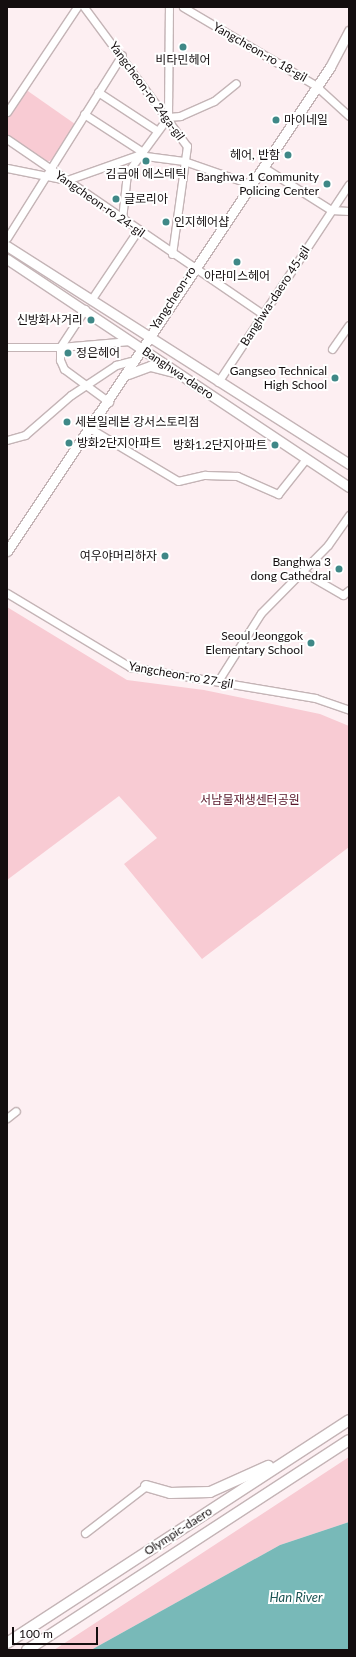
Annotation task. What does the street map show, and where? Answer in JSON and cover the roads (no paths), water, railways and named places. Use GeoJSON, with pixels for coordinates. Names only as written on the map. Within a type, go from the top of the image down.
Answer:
{"type":"FeatureCollection","features":[{"type":"Feature","properties":{"kind":"highway","name":"Olympic-daero"},"geometry":{"type":"LineString","coordinates":[[7,1643],[349,1420]]}},
{"type":"Feature","properties":{"kind":"highway","name":"Olympic-daero"},"geometry":{"type":"LineString","coordinates":[[27,1650],[349,1440]]}},
{"type":"Feature","properties":{"kind":"highway"},"geometry":{"type":"LineString","coordinates":[[146,1486],[170,1493],[210,1492],[297,1453]]}},
{"type":"Feature","properties":{"kind":"main road","name":"Yangcheon-ro"},"geometry":{"type":"LineString","coordinates":[[7,551],[92,429],[128,374],[148,336],[316,85],[330,67],[349,31]]}},
{"type":"Feature","properties":{"kind":"main road"},"geometry":{"type":"LineString","coordinates":[[330,67],[349,44]]}},
{"type":"Feature","properties":{"kind":"main road","name":"Banghwa-daero"},"geometry":{"type":"LineString","coordinates":[[7,246],[218,382],[349,464]]}},
{"type":"Feature","properties":{"kind":"main road","name":"Banghwa-daero"},"geometry":{"type":"LineString","coordinates":[[7,259],[85,309],[305,460],[349,488]]}},
{"type":"Feature","properties":{"kind":"main road"},"geometry":{"type":"LineString","coordinates":[[128,374],[150,366],[180,373]]}},
{"type":"Feature","properties":{"kind":"street"},"geometry":{"type":"LineString","coordinates":[[7,112],[77,7]]}},
{"type":"Feature","properties":{"kind":"street","name":"Yangcheon-ro 24ga-gil"},"geometry":{"type":"LineString","coordinates":[[84,7],[168,117],[187,146],[172,254]]}},
{"type":"Feature","properties":{"kind":"street"},"geometry":{"type":"LineString","coordinates":[[122,219],[127,173],[156,130],[168,117],[169,7]]}},
{"type":"Feature","properties":{"kind":"street","name":"Yangcheon-ro 18-gil"},"geometry":{"type":"LineString","coordinates":[[184,7],[316,85],[349,116]]}},
{"type":"Feature","properties":{"kind":"street"},"geometry":{"type":"LineString","coordinates":[[7,238],[122,55]]}},
{"type":"Feature","properties":{"kind":"street"},"geometry":{"type":"LineString","coordinates":[[168,117],[180,116],[214,101],[236,83]]}},
{"type":"Feature","properties":{"kind":"street"},"geometry":{"type":"LineString","coordinates":[[98,92],[156,130]]}},
{"type":"Feature","properties":{"kind":"street"},"geometry":{"type":"LineString","coordinates":[[84,114],[140,153],[184,161],[250,184]]}},
{"type":"Feature","properties":{"kind":"street","name":"Yangcheon-ro 24-gil"},"geometry":{"type":"LineString","coordinates":[[7,139],[172,254],[263,314]]}},
{"type":"Feature","properties":{"kind":"street"},"geometry":{"type":"LineString","coordinates":[[7,168],[67,180],[140,153]]}},
{"type":"Feature","properties":{"kind":"street"},"geometry":{"type":"LineString","coordinates":[[262,167],[331,210],[349,211]]}},
{"type":"Feature","properties":{"kind":"street","name":"Banghwa-daero 45-gil"},"geometry":{"type":"LineString","coordinates":[[218,382],[349,184]]}},
{"type":"Feature","properties":{"kind":"street"},"geometry":{"type":"LineString","coordinates":[[91,300],[138,230]]}},
{"type":"Feature","properties":{"kind":"street"},"geometry":{"type":"LineString","coordinates":[[85,309],[60,347],[64,369],[109,402]]}},
{"type":"Feature","properties":{"kind":"street"},"geometry":{"type":"LineString","coordinates":[[332,349],[349,325]]}},
{"type":"Feature","properties":{"kind":"street"},"geometry":{"type":"LineString","coordinates":[[7,346],[60,347],[132,341]]}},
{"type":"Feature","properties":{"kind":"street"},"geometry":{"type":"LineString","coordinates":[[7,440],[25,435],[71,395],[88,386],[116,365],[135,360]]}},
{"type":"Feature","properties":{"kind":"street"},"geometry":{"type":"LineString","coordinates":[[92,429],[178,481],[205,475],[237,476],[278,494],[305,460]]}},
{"type":"Feature","properties":{"kind":"street"},"geometry":{"type":"LineString","coordinates":[[218,681],[261,613],[328,545],[349,515]]}},
{"type":"Feature","properties":{"kind":"street"},"geometry":{"type":"LineString","coordinates":[[303,572],[347,594]]}},
{"type":"Feature","properties":{"kind":"street","name":"Yangcheon-ro 27-gil"},"geometry":{"type":"LineString","coordinates":[[7,593],[130,667],[315,698],[349,710]]}},
{"type":"Feature","properties":{"kind":"street"},"geometry":{"type":"LineString","coordinates":[[7,1118],[16,1111]]}},
{"type":"Feature","properties":{"kind":"street"},"geometry":{"type":"LineString","coordinates":[[85,1533],[146,1486]]}},
{"type":"Feature","properties":{"kind":"water","name":"Han River"},"geometry":{"type":"Polygon","coordinates":[[[349,1522],[349,1650],[91,1650],[280,1545],[349,1522]]]}},
{"type":"Feature","properties":{"kind":"place","name":"비타민헤어"},"geometry":{"type":"Point","coordinates":[183,47]}},
{"type":"Feature","properties":{"kind":"place","name":"마이네일"},"geometry":{"type":"Point","coordinates":[276,120]}},
{"type":"Feature","properties":{"kind":"place","name":"헤어, 반함"},"geometry":{"type":"Point","coordinates":[288,155]}},
{"type":"Feature","properties":{"kind":"place","name":"김금애 에스테틱"},"geometry":{"type":"Point","coordinates":[146,161]}},
{"type":"Feature","properties":{"kind":"place","name":"Banghwa 1 Community Policing Center"},"geometry":{"type":"Point","coordinates":[327,184]}},
{"type":"Feature","properties":{"kind":"place","name":"글로리아"},"geometry":{"type":"Point","coordinates":[116,199]}},
{"type":"Feature","properties":{"kind":"place","name":"인지헤어샵"},"geometry":{"type":"Point","coordinates":[166,222]}},
{"type":"Feature","properties":{"kind":"place","name":"아라미스헤어"},"geometry":{"type":"Point","coordinates":[237,262]}},
{"type":"Feature","properties":{"kind":"place","name":"신방화사거리"},"geometry":{"type":"Point","coordinates":[91,320]}},
{"type":"Feature","properties":{"kind":"place","name":"정은헤어"},"geometry":{"type":"Point","coordinates":[68,353]}},
{"type":"Feature","properties":{"kind":"place","name":"Gangseo Technical High School"},"geometry":{"type":"Point","coordinates":[335,378]}},
{"type":"Feature","properties":{"kind":"place","name":"세븐일레븐 강서스토리점"},"geometry":{"type":"Point","coordinates":[67,422]}},
{"type":"Feature","properties":{"kind":"place","name":"방화2단지아파트"},"geometry":{"type":"Point","coordinates":[69,443]}},
{"type":"Feature","properties":{"kind":"place","name":"방화1.2단지아파트"},"geometry":{"type":"Point","coordinates":[275,445]}},
{"type":"Feature","properties":{"kind":"place","name":"여우야머리하자"},"geometry":{"type":"Point","coordinates":[165,556]}},
{"type":"Feature","properties":{"kind":"place","name":"Banghwa 3 dong Cathedral"},"geometry":{"type":"Point","coordinates":[339,569]}},
{"type":"Feature","properties":{"kind":"place","name":"Seoul Jeonggok Elementary School"},"geometry":{"type":"Point","coordinates":[311,643]}},
{"type":"Feature","properties":{"kind":"park label","name":"서남물재생센터공원"},"geometry":{"type":"Point","coordinates":[250,800]}}]}
